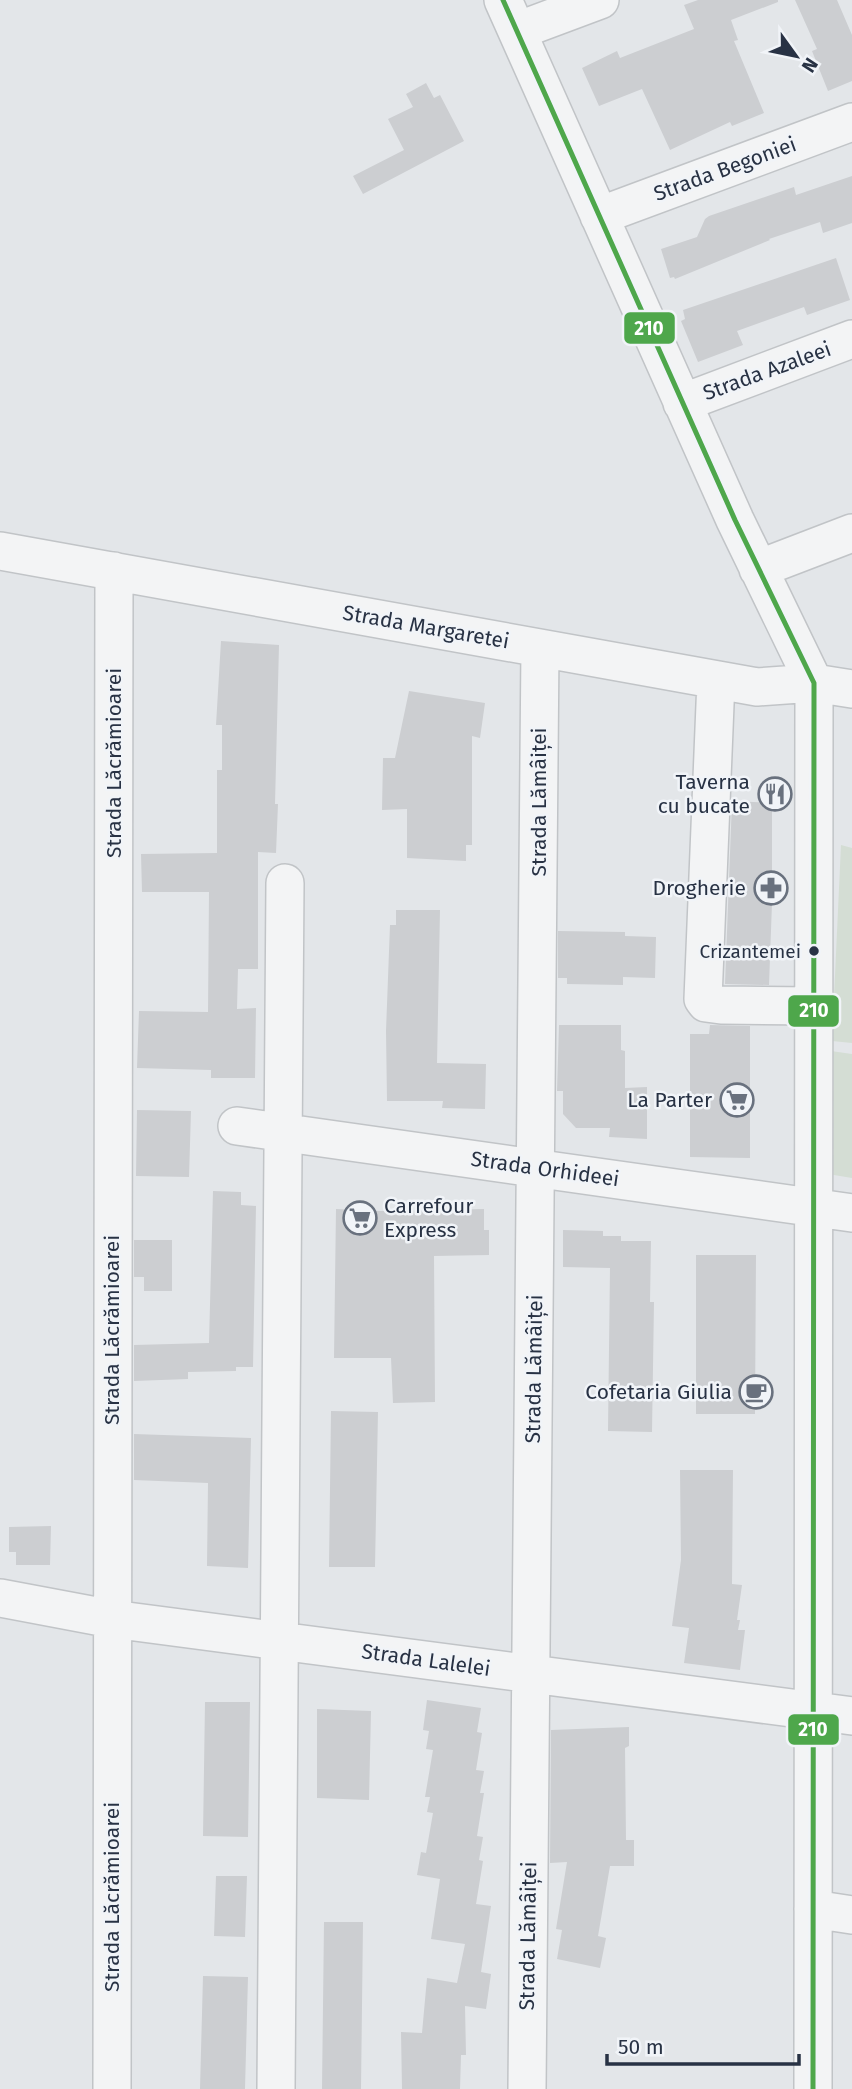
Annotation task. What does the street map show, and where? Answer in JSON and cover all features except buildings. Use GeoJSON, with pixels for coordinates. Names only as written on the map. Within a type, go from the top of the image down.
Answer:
{"type":"FeatureCollection","features":[{"type":"Feature","properties":{"kind":"street"},"geometry":{"type":"LineString","coordinates":[[600,0],[510,16],[758,569],[814,683],[813,2089]]}},
{"type":"Feature","properties":{"kind":"street","name":"Strada Begoniei"},"geometry":{"type":"LineString","coordinates":[[599,216],[852,122]]}},
{"type":"Feature","properties":{"kind":"street","name":"Strada Azaleei"},"geometry":{"type":"LineString","coordinates":[[682,402],[852,340]]}},
{"type":"Feature","properties":{"kind":"street"},"geometry":{"type":"LineString","coordinates":[[758,569],[852,533]]}},
{"type":"Feature","properties":{"kind":"street","name":"Strada Margaretei"},"geometry":{"type":"LineString","coordinates":[[0,551],[757,687],[814,683],[852,689]]}},
{"type":"Feature","properties":{"kind":"street","name":"Strada Lăcrămioarei"},"geometry":{"type":"LineString","coordinates":[[111,2089],[114,571]]}},
{"type":"Feature","properties":{"kind":"street","name":"Strada Lămâiței"},"geometry":{"type":"LineString","coordinates":[[527,2089],[540,648]]}},
{"type":"Feature","properties":{"kind":"street"},"geometry":{"type":"LineString","coordinates":[[716,680],[703,999],[706,1003],[721,1005],[814,1006]]}},
{"type":"Feature","properties":{"kind":"street"},"geometry":{"type":"LineString","coordinates":[[276,2089],[285,883]]}},
{"type":"Feature","properties":{"kind":"street","name":"Strada Orhideei"},"geometry":{"type":"LineString","coordinates":[[237,1126],[852,1213]]}},
{"type":"Feature","properties":{"kind":"street","name":"Strada Lalelei"},"geometry":{"type":"LineString","coordinates":[[0,1598],[112,1619],[852,1716]]}},
{"type":"Feature","properties":{"kind":"street"},"geometry":{"type":"LineString","coordinates":[[813,1909],[852,1915]]}},
{"type":"Feature","properties":{"kind":"shaded area"},"geometry":{"type":"Polygon","coordinates":[[[841,845],[852,848],[852,1043],[832,1041],[841,845]]]}},
{"type":"Feature","properties":{"kind":"shaded area"},"geometry":{"type":"Polygon","coordinates":[[[831,1051],[852,1054],[852,1178],[822,1173],[831,1051]]]}},
{"type":"Feature","properties":{"kind":"transit line","name":"210"},"geometry":{"type":"LineString","coordinates":[[503,0],[735,520],[814,683],[813,2089]]}},
{"type":"Feature","properties":{"kind":"place","name":"Taverna cu bucate"},"geometry":{"type":"Point","coordinates":[775,794]}},
{"type":"Feature","properties":{"kind":"place","name":"Drogherie"},"geometry":{"type":"Point","coordinates":[771,888]}},
{"type":"Feature","properties":{"kind":"place","name":"Crizantemei"},"geometry":{"type":"Point","coordinates":[814,951]}},
{"type":"Feature","properties":{"kind":"place","name":"La Parter"},"geometry":{"type":"Point","coordinates":[737,1100]}},
{"type":"Feature","properties":{"kind":"place","name":"Carrefour Express"},"geometry":{"type":"Point","coordinates":[360,1218]}},
{"type":"Feature","properties":{"kind":"place","name":"Cofetaria Giulia"},"geometry":{"type":"Point","coordinates":[756,1392]}}]}
